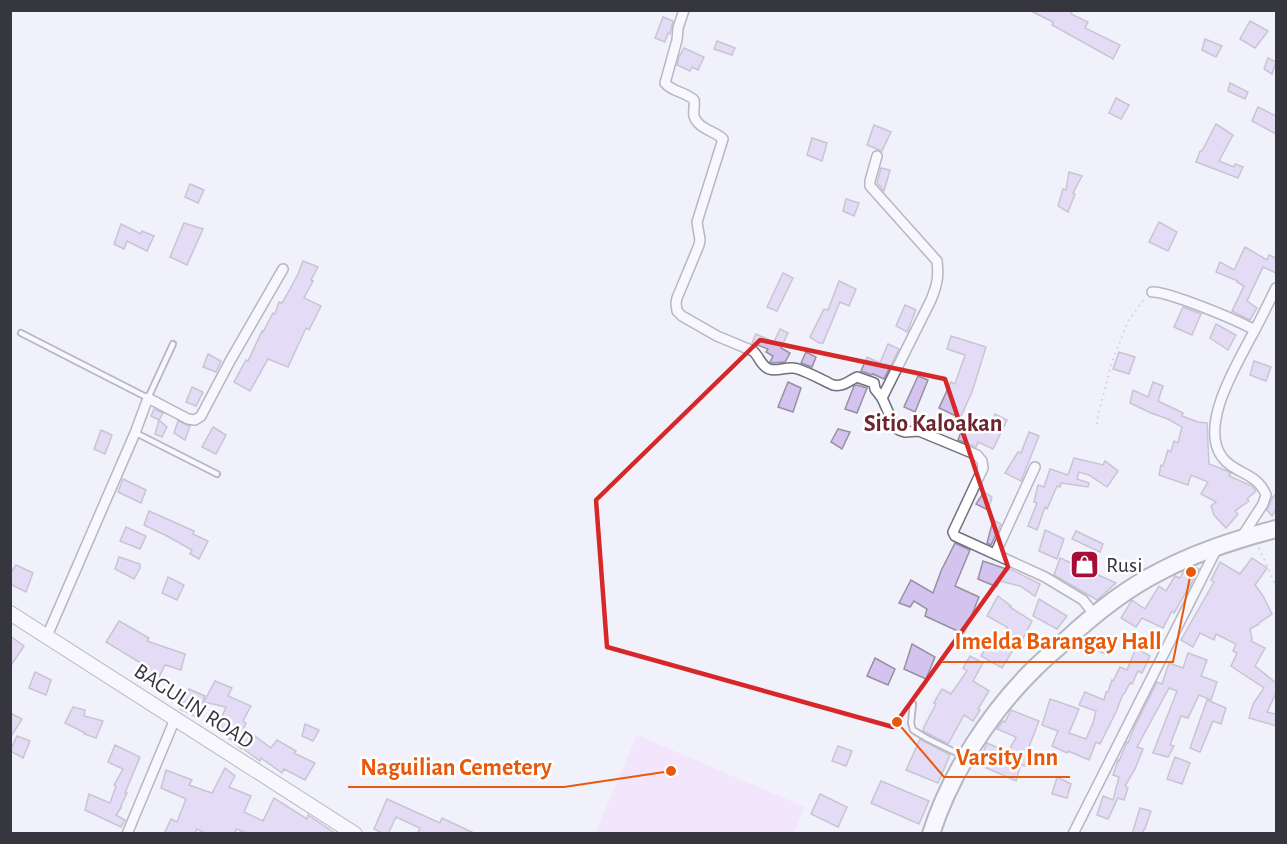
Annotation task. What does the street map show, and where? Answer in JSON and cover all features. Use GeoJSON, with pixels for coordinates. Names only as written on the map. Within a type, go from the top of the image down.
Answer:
{"type":"FeatureCollection","features":[{"type":"Feature","properties":{"kind":"highway"},"geometry":{"type":"LineString","coordinates":[[931,834],[948,792],[984,729],[1033,669],[1094,614],[1117,597],[1161,571],[1218,546],[1276,529]]}},
{"type":"Feature","properties":{"kind":"main road","name":"BAGULIN ROAD"},"geometry":{"type":"LineString","coordinates":[[10,613],[355,834]]}},
{"type":"Feature","properties":{"kind":"street"},"geometry":{"type":"LineString","coordinates":[[684,10],[665,83],[669,88],[690,96],[694,100],[694,117],[702,127],[723,140],[697,222],[699,245],[677,298],[677,311],[717,336],[753,351],[767,369],[795,368],[839,386],[857,377],[874,382],[875,389],[899,430],[919,431],[977,455],[982,461],[983,468],[953,534],[1045,577],[1083,600],[1094,614]]}},
{"type":"Feature","properties":{"kind":"street"},"geometry":{"type":"LineString","coordinates":[[878,156],[870,186],[937,261],[939,277],[931,300],[882,398]]}},
{"type":"Feature","properties":{"kind":"street"},"geometry":{"type":"LineString","coordinates":[[47,636],[148,398],[188,419],[195,420],[201,416],[283,269]]}},
{"type":"Feature","properties":{"kind":"street"},"geometry":{"type":"LineString","coordinates":[[1266,495],[1258,481],[1222,458],[1215,439],[1220,404],[1234,370],[1276,288]]}},
{"type":"Feature","properties":{"kind":"street"},"geometry":{"type":"LineString","coordinates":[[1152,292],[1219,312],[1255,330]]}},
{"type":"Feature","properties":{"kind":"street"},"geometry":{"type":"LineString","coordinates":[[995,554],[1035,467]]}},
{"type":"Feature","properties":{"kind":"street"},"geometry":{"type":"LineString","coordinates":[[1247,537],[1266,495],[1276,488]]}},
{"type":"Feature","properties":{"kind":"street"},"geometry":{"type":"LineString","coordinates":[[1073,834],[1218,546]]}},
{"type":"Feature","properties":{"kind":"street"},"geometry":{"type":"LineString","coordinates":[[127,834],[175,719]]}},
{"type":"Feature","properties":{"kind":"lane"},"geometry":{"type":"LineString","coordinates":[[21,333],[148,398],[173,344]]}},
{"type":"Feature","properties":{"kind":"lane"},"geometry":{"type":"LineString","coordinates":[[135,433],[217,474]]}},
{"type":"Feature","properties":{"kind":"lane"},"geometry":{"type":"LineString","coordinates":[[913,704],[911,723],[913,730],[966,758]]}},
{"type":"Feature","properties":{"kind":"path"},"geometry":{"type":"LineString","coordinates":[[1097,424],[1112,362],[1122,334],[1128,321],[1152,292]]}},
{"type":"Feature","properties":{"kind":"path"},"geometry":{"type":"LineString","coordinates":[[1247,537],[1276,586]]}},
{"type":"Feature","properties":{"kind":"highlighted area"},"geometry":{"type":"Polygon","coordinates":[[[760,340],[945,379],[1008,567],[893,727],[607,647],[596,500],[760,340]]]}},
{"type":"Feature","properties":{"kind":"shaded area"},"geometry":{"type":"Polygon","coordinates":[[[944,685],[983,712],[958,749],[920,728],[933,696],[944,685]]]}},
{"type":"Feature","properties":{"kind":"shaded area"},"geometry":{"type":"Polygon","coordinates":[[[637,735],[805,807],[794,833],[595,833],[637,735]]]}},
{"type":"Feature","properties":{"kind":"building"},"geometry":{"type":"Polygon","coordinates":[[[1029,10],[1073,10],[1071,14],[1088,22],[1085,28],[1120,45],[1113,59],[1029,10]]]}},
{"type":"Feature","properties":{"kind":"building"},"geometry":{"type":"Polygon","coordinates":[[[663,17],[673,21],[670,34],[668,33],[665,42],[655,38],[663,17]]]}},
{"type":"Feature","properties":{"kind":"building"},"geometry":{"type":"Polygon","coordinates":[[[1250,21],[1268,31],[1255,48],[1240,39],[1250,21]]]}},
{"type":"Feature","properties":{"kind":"building"},"geometry":{"type":"Polygon","coordinates":[[[1205,39],[1222,46],[1216,57],[1202,50],[1205,39]]]}},
{"type":"Feature","properties":{"kind":"building"},"geometry":{"type":"Polygon","coordinates":[[[717,41],[735,48],[732,55],[714,49],[717,41]]]}},
{"type":"Feature","properties":{"kind":"building"},"geometry":{"type":"Polygon","coordinates":[[[684,48],[704,57],[698,70],[692,67],[690,71],[677,65],[684,48]]]}},
{"type":"Feature","properties":{"kind":"building"},"geometry":{"type":"Polygon","coordinates":[[[1268,58],[1276,62],[1272,74],[1264,69],[1268,58]]]}},
{"type":"Feature","properties":{"kind":"building"},"geometry":{"type":"Polygon","coordinates":[[[1230,83],[1248,92],[1245,99],[1228,91],[1230,83]]]}},
{"type":"Feature","properties":{"kind":"building"},"geometry":{"type":"Polygon","coordinates":[[[1116,98],[1129,105],[1121,119],[1109,113],[1116,98]]]}},
{"type":"Feature","properties":{"kind":"building"},"geometry":{"type":"Polygon","coordinates":[[[1258,107],[1276,116],[1276,134],[1252,121],[1258,107]]]}},
{"type":"Feature","properties":{"kind":"building"},"geometry":{"type":"Polygon","coordinates":[[[1216,124],[1233,135],[1219,161],[1234,167],[1235,164],[1243,167],[1238,178],[1196,162],[1216,124]]]}},
{"type":"Feature","properties":{"kind":"building"},"geometry":{"type":"Polygon","coordinates":[[[874,125],[891,132],[882,151],[867,145],[874,125]]]}},
{"type":"Feature","properties":{"kind":"building"},"geometry":{"type":"Polygon","coordinates":[[[812,138],[827,143],[822,161],[807,155],[812,138]]]}},
{"type":"Feature","properties":{"kind":"building"},"geometry":{"type":"Polygon","coordinates":[[[881,168],[890,170],[884,191],[877,183],[881,168]]]}},
{"type":"Feature","properties":{"kind":"building"},"geometry":{"type":"Polygon","coordinates":[[[1069,172],[1082,176],[1073,193],[1075,194],[1068,212],[1058,206],[1063,189],[1066,190],[1069,172]]]}},
{"type":"Feature","properties":{"kind":"building"},"geometry":{"type":"Polygon","coordinates":[[[190,184],[204,190],[198,203],[185,197],[190,184]]]}},
{"type":"Feature","properties":{"kind":"building"},"geometry":{"type":"Polygon","coordinates":[[[846,199],[859,203],[854,216],[843,211],[846,199]]]}},
{"type":"Feature","properties":{"kind":"building"},"geometry":{"type":"Polygon","coordinates":[[[1159,222],[1177,232],[1168,251],[1149,242],[1159,222]]]}},
{"type":"Feature","properties":{"kind":"building"},"geometry":{"type":"Polygon","coordinates":[[[184,223],[203,229],[187,265],[170,257],[184,223]]]}},
{"type":"Feature","properties":{"kind":"building"},"geometry":{"type":"Polygon","coordinates":[[[121,224],[141,234],[142,231],[154,236],[147,251],[127,241],[124,249],[114,244],[121,224]]]}},
{"type":"Feature","properties":{"kind":"building"},"geometry":{"type":"Polygon","coordinates":[[[1245,247],[1267,260],[1269,255],[1276,258],[1276,273],[1263,267],[1247,301],[1257,308],[1250,320],[1232,311],[1244,286],[1216,272],[1220,262],[1234,270],[1245,247]]]}},
{"type":"Feature","properties":{"kind":"building"},"geometry":{"type":"Polygon","coordinates":[[[303,261],[318,267],[304,298],[321,306],[309,330],[306,328],[288,367],[268,359],[250,391],[234,382],[246,360],[248,361],[262,331],[273,313],[275,314],[279,302],[282,303],[290,289],[303,261]]]}},
{"type":"Feature","properties":{"kind":"building"},"geometry":{"type":"Polygon","coordinates":[[[783,273],[793,278],[777,311],[767,307],[783,273]]]}},
{"type":"Feature","properties":{"kind":"building"},"geometry":{"type":"Polygon","coordinates":[[[839,281],[856,289],[849,306],[840,302],[823,343],[819,343],[810,337],[824,309],[828,310],[839,281]]]}},
{"type":"Feature","properties":{"kind":"building"},"geometry":{"type":"Polygon","coordinates":[[[905,305],[916,310],[907,332],[896,326],[905,305]]]}},
{"type":"Feature","properties":{"kind":"building"},"geometry":{"type":"Polygon","coordinates":[[[1183,307],[1201,314],[1192,335],[1174,327],[1183,307]]]}},
{"type":"Feature","properties":{"kind":"building"},"geometry":{"type":"Polygon","coordinates":[[[1216,324],[1236,335],[1228,350],[1210,338],[1216,324]]]}},
{"type":"Feature","properties":{"kind":"building"},"geometry":{"type":"Polygon","coordinates":[[[780,329],[788,333],[781,348],[790,353],[785,362],[773,363],[770,362],[773,356],[766,352],[768,349],[752,343],[756,334],[774,342],[780,329]]]}},
{"type":"Feature","properties":{"kind":"building"},"geometry":{"type":"Polygon","coordinates":[[[951,336],[986,347],[972,392],[960,418],[939,408],[951,382],[955,384],[965,355],[947,349],[951,336]]]}},
{"type":"Feature","properties":{"kind":"building"},"geometry":{"type":"Polygon","coordinates":[[[888,344],[899,349],[884,379],[861,371],[867,357],[880,363],[888,344]]]}},
{"type":"Feature","properties":{"kind":"building"},"geometry":{"type":"Polygon","coordinates":[[[806,352],[816,357],[812,367],[801,363],[806,352]]]}},
{"type":"Feature","properties":{"kind":"building"},"geometry":{"type":"Polygon","coordinates":[[[1119,352],[1135,357],[1129,374],[1113,369],[1119,352]]]}},
{"type":"Feature","properties":{"kind":"building"},"geometry":{"type":"Polygon","coordinates":[[[208,354],[221,361],[216,372],[203,367],[208,354]]]}},
{"type":"Feature","properties":{"kind":"building"},"geometry":{"type":"Polygon","coordinates":[[[1254,361],[1271,367],[1266,381],[1250,375],[1254,361]]]}},
{"type":"Feature","properties":{"kind":"building"},"geometry":{"type":"Polygon","coordinates":[[[918,376],[928,380],[915,412],[904,407],[918,376]]]}},
{"type":"Feature","properties":{"kind":"building"},"geometry":{"type":"Polygon","coordinates":[[[788,382],[801,388],[793,412],[778,407],[788,382]]]}},
{"type":"Feature","properties":{"kind":"building"},"geometry":{"type":"Polygon","coordinates":[[[1153,382],[1163,386],[1158,401],[1183,413],[1182,416],[1207,423],[1209,464],[1231,473],[1229,476],[1252,486],[1256,491],[1247,499],[1249,501],[1235,511],[1238,514],[1226,528],[1214,515],[1211,506],[1216,502],[1201,494],[1208,482],[1191,475],[1188,485],[1159,475],[1168,450],[1171,452],[1174,441],[1178,443],[1182,427],[1130,403],[1133,390],[1148,397],[1153,382]]]}},
{"type":"Feature","properties":{"kind":"building"},"geometry":{"type":"Polygon","coordinates":[[[854,386],[867,388],[857,413],[845,409],[854,386]]]}},
{"type":"Feature","properties":{"kind":"building"},"geometry":{"type":"Polygon","coordinates":[[[192,387],[203,392],[196,406],[186,402],[192,387]]]}},
{"type":"Feature","properties":{"kind":"building"},"geometry":{"type":"Polygon","coordinates":[[[154,409],[163,413],[159,420],[151,416],[154,409]]]}},
{"type":"Feature","properties":{"kind":"building"},"geometry":{"type":"Polygon","coordinates":[[[995,414],[1007,420],[993,449],[978,442],[976,447],[958,440],[964,424],[986,433],[995,414]]]}},
{"type":"Feature","properties":{"kind":"building"},"geometry":{"type":"Polygon","coordinates":[[[159,420],[167,427],[162,437],[155,434],[159,420]]]}},
{"type":"Feature","properties":{"kind":"building"},"geometry":{"type":"Polygon","coordinates":[[[178,421],[190,426],[185,440],[174,433],[178,421]]]}},
{"type":"Feature","properties":{"kind":"building"},"geometry":{"type":"Polygon","coordinates":[[[213,427],[226,435],[216,454],[202,447],[213,427]]]}},
{"type":"Feature","properties":{"kind":"building"},"geometry":{"type":"Polygon","coordinates":[[[838,429],[850,432],[842,449],[831,442],[838,429]]]}},
{"type":"Feature","properties":{"kind":"building"},"geometry":{"type":"Polygon","coordinates":[[[101,430],[112,435],[105,454],[94,449],[101,430]]]}},
{"type":"Feature","properties":{"kind":"building"},"geometry":{"type":"Polygon","coordinates":[[[1029,432],[1039,436],[1021,481],[1005,473],[1018,452],[1021,453],[1029,432]]]}},
{"type":"Feature","properties":{"kind":"building"},"geometry":{"type":"Polygon","coordinates":[[[1074,458],[1103,465],[1105,461],[1118,471],[1107,487],[1089,475],[1079,472],[1077,479],[1089,483],[1088,487],[1061,483],[1060,487],[1057,486],[1047,509],[1045,507],[1037,530],[1028,526],[1037,503],[1034,502],[1038,485],[1044,487],[1050,469],[1068,475],[1074,458]]]}},
{"type":"Feature","properties":{"kind":"building"},"geometry":{"type":"Polygon","coordinates":[[[123,479],[146,490],[141,503],[118,492],[123,479]]]}},
{"type":"Feature","properties":{"kind":"building"},"geometry":{"type":"Polygon","coordinates":[[[984,492],[992,497],[988,510],[976,504],[984,492]]]}},
{"type":"Feature","properties":{"kind":"building"},"geometry":{"type":"Polygon","coordinates":[[[1276,494],[1276,509],[1272,516],[1267,510],[1276,494]]]}},
{"type":"Feature","properties":{"kind":"building"},"geometry":{"type":"Polygon","coordinates":[[[149,511],[194,531],[193,534],[208,541],[199,559],[190,554],[192,550],[144,525],[149,511]]]}},
{"type":"Feature","properties":{"kind":"building"},"geometry":{"type":"Polygon","coordinates":[[[993,520],[1001,524],[991,545],[987,543],[993,520]]]}},
{"type":"Feature","properties":{"kind":"building"},"geometry":{"type":"Polygon","coordinates":[[[126,527],[146,536],[140,549],[120,541],[126,527]]]}},
{"type":"Feature","properties":{"kind":"building"},"geometry":{"type":"Polygon","coordinates":[[[1045,530],[1064,539],[1057,559],[1039,551],[1045,530]]]}},
{"type":"Feature","properties":{"kind":"building"},"geometry":{"type":"Polygon","coordinates":[[[1076,531],[1103,544],[1100,552],[1072,539],[1076,531]]]}},
{"type":"Feature","properties":{"kind":"building"},"geometry":{"type":"Polygon","coordinates":[[[955,543],[970,550],[955,586],[979,597],[964,634],[925,616],[927,609],[914,601],[910,607],[899,603],[911,580],[933,593],[955,543]]]}},
{"type":"Feature","properties":{"kind":"building"},"geometry":{"type":"Polygon","coordinates":[[[119,557],[140,564],[134,579],[115,569],[119,557]]]}},
{"type":"Feature","properties":{"kind":"building"},"geometry":{"type":"Polygon","coordinates":[[[1060,558],[1116,583],[1097,600],[1054,575],[1060,558]]]}},
{"type":"Feature","properties":{"kind":"building"},"geometry":{"type":"Polygon","coordinates":[[[1252,558],[1267,568],[1255,585],[1272,614],[1250,629],[1251,641],[1265,648],[1255,666],[1276,683],[1276,693],[1267,712],[1276,714],[1276,726],[1249,718],[1253,704],[1264,688],[1231,666],[1237,653],[1233,651],[1236,644],[1216,634],[1214,640],[1200,633],[1193,647],[1181,640],[1214,582],[1211,580],[1220,562],[1240,574],[1252,558]]]}},
{"type":"Feature","properties":{"kind":"building"},"geometry":{"type":"Polygon","coordinates":[[[983,561],[1010,569],[1040,584],[1035,596],[1020,586],[1000,581],[997,587],[978,579],[983,561]]]}},
{"type":"Feature","properties":{"kind":"building"},"geometry":{"type":"Polygon","coordinates":[[[16,565],[33,573],[26,592],[10,584],[10,574],[16,565]]]}},
{"type":"Feature","properties":{"kind":"building"},"geometry":{"type":"Polygon","coordinates":[[[1194,567],[1199,569],[1163,628],[1142,618],[1136,627],[1121,618],[1132,600],[1145,609],[1159,586],[1166,591],[1175,576],[1180,578],[1183,572],[1194,567]]]}},
{"type":"Feature","properties":{"kind":"building"},"geometry":{"type":"Polygon","coordinates":[[[168,577],[184,585],[177,600],[162,593],[168,577]]]}},
{"type":"Feature","properties":{"kind":"building"},"geometry":{"type":"Polygon","coordinates":[[[998,596],[1032,621],[1019,646],[1016,645],[1002,668],[981,656],[990,641],[999,646],[1007,627],[987,616],[998,596]]]}},
{"type":"Feature","properties":{"kind":"building"},"geometry":{"type":"Polygon","coordinates":[[[1039,599],[1067,616],[1057,629],[1033,616],[1039,599]]]}},
{"type":"Feature","properties":{"kind":"building"},"geometry":{"type":"Polygon","coordinates":[[[119,621],[149,638],[147,641],[185,654],[181,670],[165,665],[157,681],[140,674],[144,665],[106,642],[119,621]]]}},
{"type":"Feature","properties":{"kind":"building"},"geometry":{"type":"Polygon","coordinates":[[[10,636],[24,646],[10,667],[10,636]]]}},
{"type":"Feature","properties":{"kind":"building"},"geometry":{"type":"Polygon","coordinates":[[[1100,637],[1113,642],[1108,655],[1096,650],[1100,637]]]}},
{"type":"Feature","properties":{"kind":"building"},"geometry":{"type":"Polygon","coordinates":[[[912,644],[935,657],[926,679],[904,669],[912,644]]]}},
{"type":"Feature","properties":{"kind":"building"},"geometry":{"type":"Polygon","coordinates":[[[1136,648],[1150,656],[1142,673],[1138,671],[1132,684],[1130,683],[1123,694],[1100,744],[1096,742],[1089,760],[1052,746],[1058,731],[1042,725],[1050,699],[1079,709],[1069,733],[1086,739],[1096,711],[1079,705],[1085,692],[1104,700],[1120,667],[1127,670],[1136,648]]]}},
{"type":"Feature","properties":{"kind":"building"},"geometry":{"type":"Polygon","coordinates":[[[1188,653],[1207,660],[1201,676],[1217,682],[1211,700],[1199,695],[1188,718],[1181,716],[1170,745],[1174,746],[1168,757],[1153,753],[1177,691],[1169,688],[1137,747],[1143,749],[1125,786],[1128,788],[1124,800],[1118,798],[1108,819],[1097,815],[1103,796],[1113,800],[1119,777],[1113,775],[1118,760],[1157,682],[1162,684],[1169,663],[1183,668],[1188,653]]]}},
{"type":"Feature","properties":{"kind":"building"},"geometry":{"type":"Polygon","coordinates":[[[970,656],[983,663],[973,681],[989,691],[973,721],[964,715],[948,744],[923,731],[924,727],[942,689],[951,694],[967,671],[963,668],[970,656]]]}},
{"type":"Feature","properties":{"kind":"building"},"geometry":{"type":"Polygon","coordinates":[[[875,658],[895,669],[888,685],[867,676],[875,658]]]}},
{"type":"Feature","properties":{"kind":"building"},"geometry":{"type":"Polygon","coordinates":[[[35,672],[51,680],[46,695],[29,688],[35,672]]]}},
{"type":"Feature","properties":{"kind":"building"},"geometry":{"type":"Polygon","coordinates":[[[215,681],[232,688],[228,696],[251,706],[243,721],[246,723],[244,728],[271,748],[277,740],[296,751],[294,753],[315,763],[305,780],[284,769],[282,773],[261,758],[260,761],[216,730],[226,707],[204,702],[215,681]]]}},
{"type":"Feature","properties":{"kind":"building"},"geometry":{"type":"Polygon","coordinates":[[[189,689],[205,696],[198,718],[180,709],[189,689]]]}},
{"type":"Feature","properties":{"kind":"building"},"geometry":{"type":"Polygon","coordinates":[[[1207,700],[1226,708],[1221,724],[1213,721],[1200,752],[1190,748],[1207,700]]]}},
{"type":"Feature","properties":{"kind":"building"},"geometry":{"type":"Polygon","coordinates":[[[73,707],[85,710],[84,716],[103,721],[96,738],[65,723],[73,707]]]}},
{"type":"Feature","properties":{"kind":"building"},"geometry":{"type":"Polygon","coordinates":[[[1011,710],[1039,721],[1027,752],[1031,754],[1025,766],[1021,764],[1016,781],[982,766],[986,756],[982,755],[987,743],[1008,752],[1016,737],[997,729],[1003,721],[1005,722],[1011,710]]]}},
{"type":"Feature","properties":{"kind":"building"},"geometry":{"type":"Polygon","coordinates":[[[10,713],[22,719],[10,738],[10,713]]]}},
{"type":"Feature","properties":{"kind":"building"},"geometry":{"type":"Polygon","coordinates":[[[305,724],[319,730],[313,741],[302,736],[305,724]]]}},
{"type":"Feature","properties":{"kind":"building"},"geometry":{"type":"Polygon","coordinates":[[[17,736],[30,741],[23,758],[10,751],[17,736]]]}},
{"type":"Feature","properties":{"kind":"building"},"geometry":{"type":"Polygon","coordinates":[[[920,739],[950,755],[938,783],[906,770],[920,739]]]}},
{"type":"Feature","properties":{"kind":"building"},"geometry":{"type":"Polygon","coordinates":[[[115,745],[140,757],[121,808],[116,815],[125,820],[121,827],[85,810],[89,794],[110,803],[116,786],[114,785],[123,769],[108,762],[115,745]]]}},
{"type":"Feature","properties":{"kind":"building"},"geometry":{"type":"Polygon","coordinates":[[[838,746],[852,751],[846,766],[832,761],[838,746]]]}},
{"type":"Feature","properties":{"kind":"building"},"geometry":{"type":"Polygon","coordinates":[[[1175,757],[1190,763],[1182,784],[1167,779],[1175,757]]]}},
{"type":"Feature","properties":{"kind":"building"},"geometry":{"type":"Polygon","coordinates":[[[225,768],[235,776],[229,787],[251,796],[244,812],[263,821],[274,798],[307,819],[308,815],[336,834],[249,834],[236,829],[235,834],[207,834],[197,829],[195,834],[164,834],[171,819],[177,822],[186,799],[161,788],[166,770],[192,780],[189,785],[212,793],[225,768]]]}},
{"type":"Feature","properties":{"kind":"building"},"geometry":{"type":"Polygon","coordinates":[[[1057,777],[1071,784],[1067,798],[1052,794],[1057,777]]]}},
{"type":"Feature","properties":{"kind":"building"},"geometry":{"type":"Polygon","coordinates":[[[881,781],[929,801],[919,824],[871,803],[881,781]]]}},
{"type":"Feature","properties":{"kind":"building"},"geometry":{"type":"Polygon","coordinates":[[[820,794],[847,807],[838,827],[811,814],[820,794]]]}},
{"type":"Feature","properties":{"kind":"building"},"geometry":{"type":"Polygon","coordinates":[[[387,799],[440,823],[442,818],[476,834],[417,834],[420,828],[396,817],[388,834],[384,834],[374,829],[387,799]]]}},
{"type":"Feature","properties":{"kind":"building"},"geometry":{"type":"Polygon","coordinates":[[[1140,808],[1151,811],[1142,834],[1132,834],[1140,808]]]}},
{"type":"Feature","properties":{"kind":"place","name":"Rusi"},"geometry":{"type":"Point","coordinates":[1085,565]}},
{"type":"Feature","properties":{"kind":"place","name":"Imelda Barangay Hall"},"geometry":{"type":"Point","coordinates":[1191,572]}},
{"type":"Feature","properties":{"kind":"place","name":"Varsity Inn"},"geometry":{"type":"Point","coordinates":[897,722]}},
{"type":"Feature","properties":{"kind":"place","name":"Naguilian Cemetery"},"geometry":{"type":"Point","coordinates":[671,771]}},
{"type":"Feature","properties":{"kind":"district","name":"Sitio Kaloakan"},"geometry":{"type":"Point","coordinates":[933,424]}}]}
